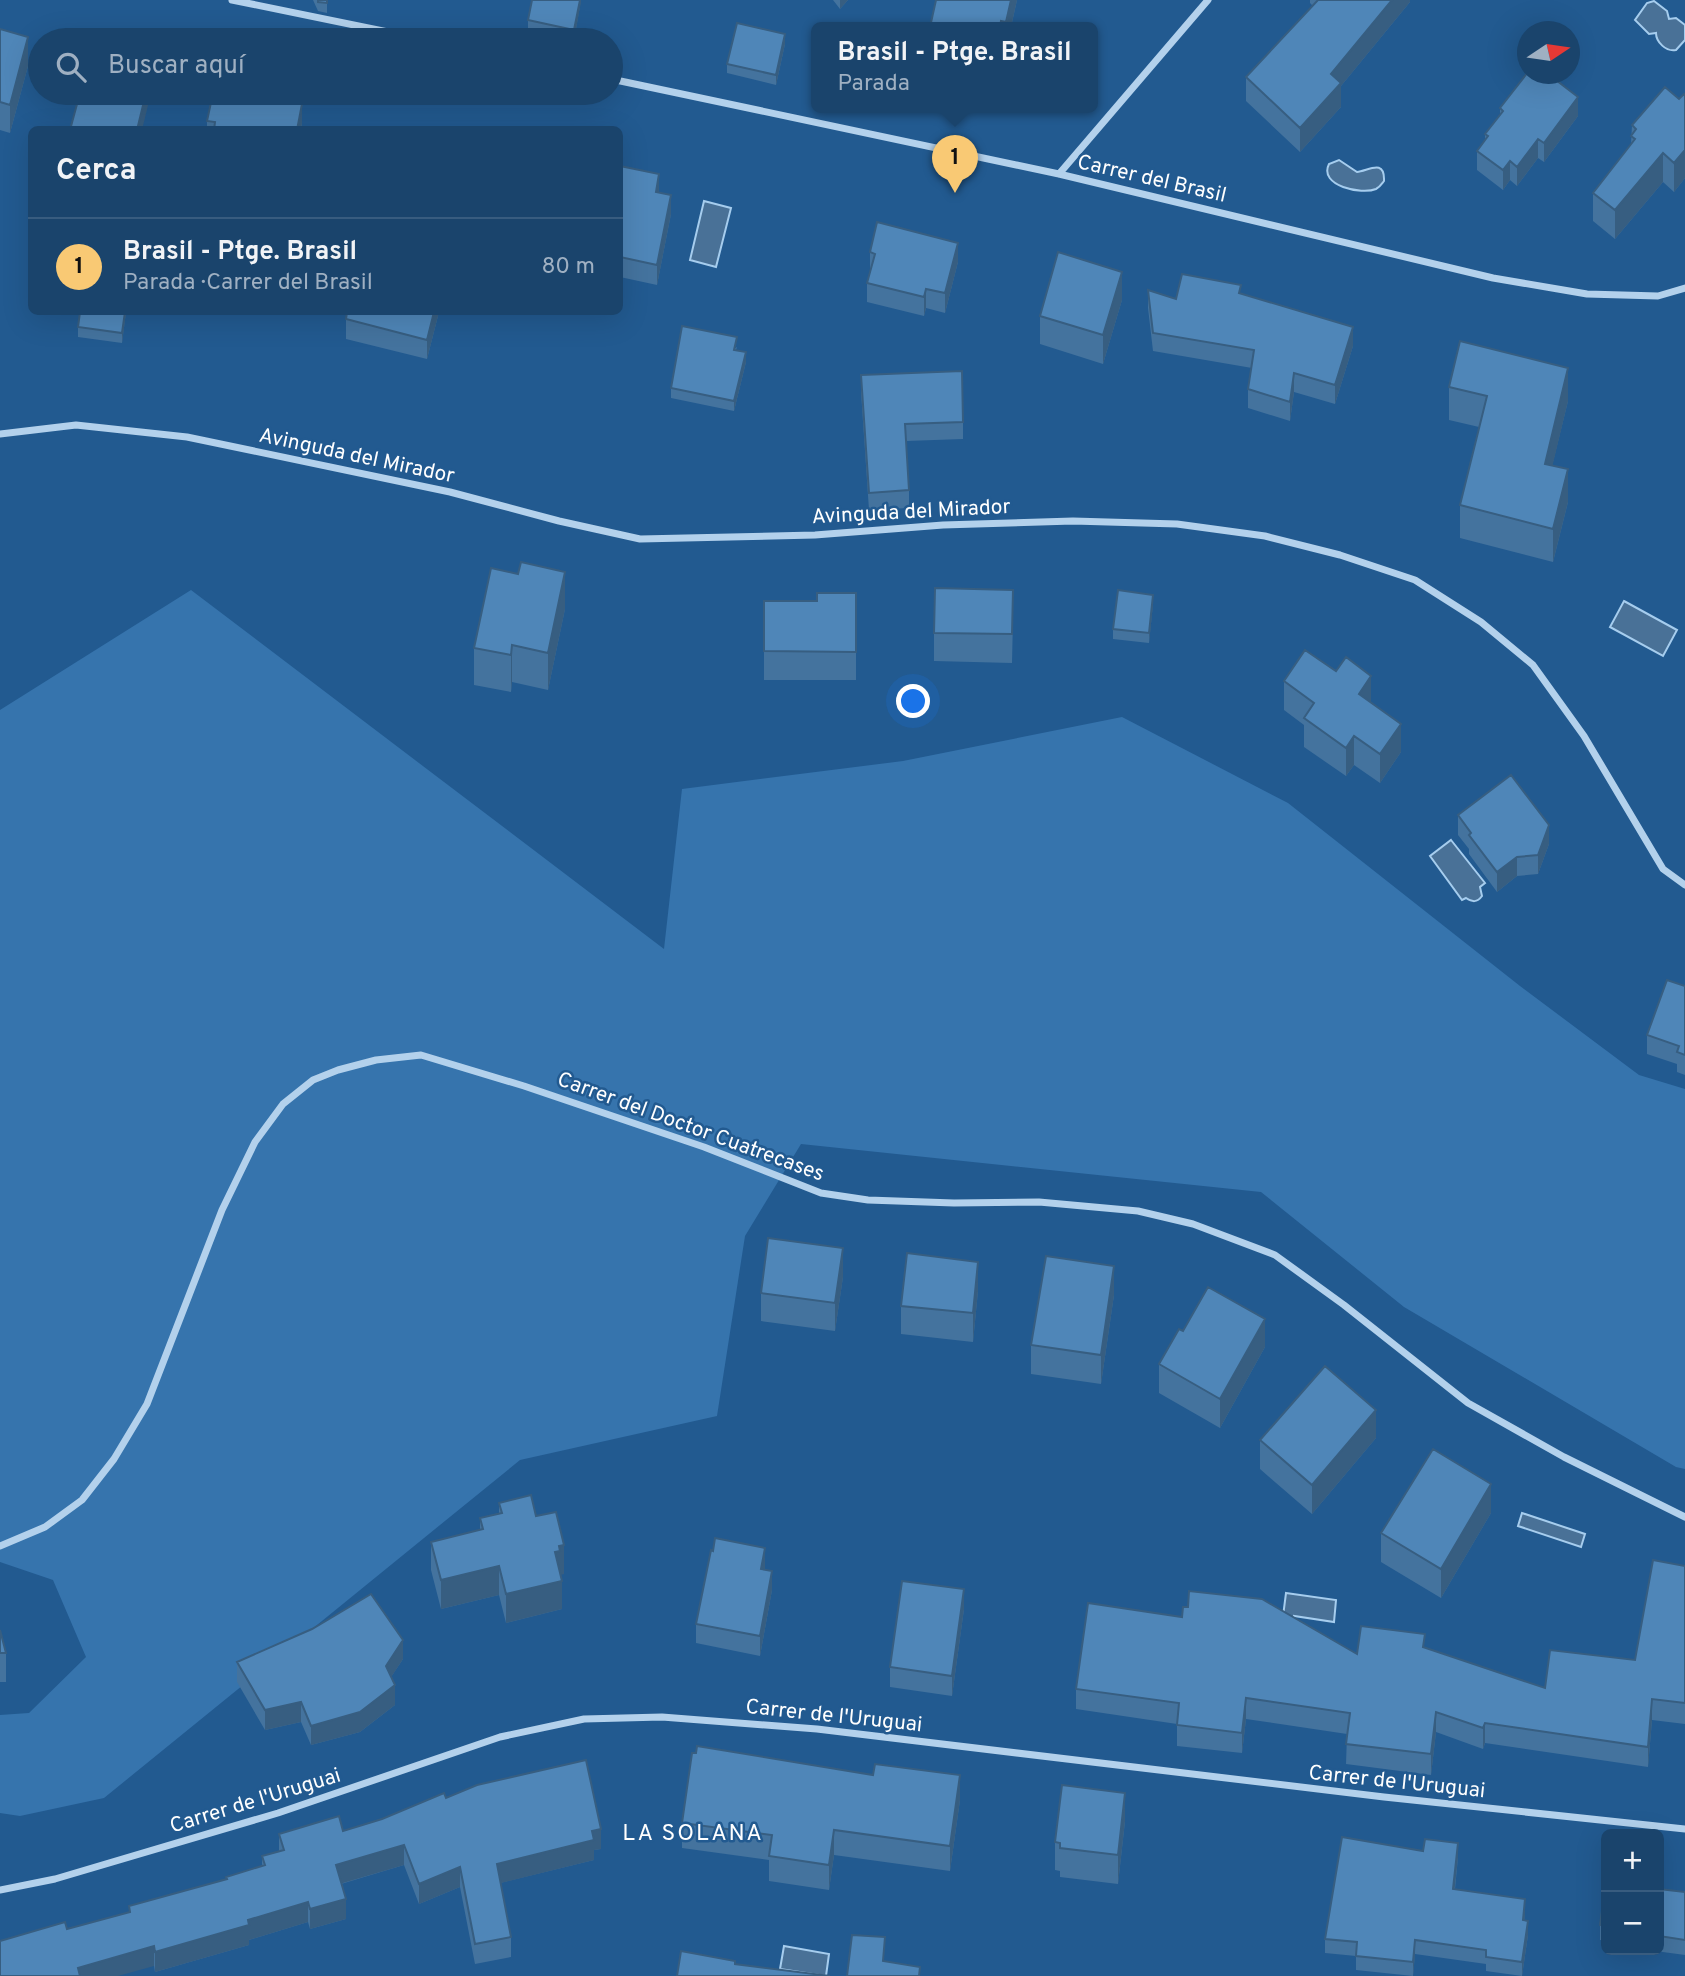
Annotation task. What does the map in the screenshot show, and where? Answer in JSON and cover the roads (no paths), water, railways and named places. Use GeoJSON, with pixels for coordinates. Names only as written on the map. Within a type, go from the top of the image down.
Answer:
{"type":"FeatureCollection","features":[{"type":"Feature","properties":{"kind":"street"},"geometry":{"type":"LineString","coordinates":[[232,0],[372,28]]}},
{"type":"Feature","properties":{"kind":"street"},"geometry":{"type":"LineString","coordinates":[[1059,174],[1208,0]]}},
{"type":"Feature","properties":{"kind":"street","name":"Carrer del Brasil"},"geometry":{"type":"LineString","coordinates":[[623,82],[1059,174],[1493,278],[1587,294],[1658,296],[1685,288]]}},
{"type":"Feature","properties":{"kind":"street","name":"Avinguda del Mirador"},"geometry":{"type":"LineString","coordinates":[[0,434],[76,425],[187,437],[450,492],[640,539],[815,535],[943,525],[1073,521],[1177,524],[1265,536],[1340,555],[1415,580],[1481,622],[1533,665],[1584,736],[1663,869],[1685,885]]}},
{"type":"Feature","properties":{"kind":"street","name":"Carrer del Doctor Cuatrecases"},"geometry":{"type":"LineString","coordinates":[[0,1546],[45,1527],[82,1500],[114,1459],[147,1404],[222,1210],[255,1142],[283,1104],[313,1080],[338,1070],[376,1060],[421,1055],[524,1086],[704,1147],[821,1193],[880,1201],[1039,1202],[1138,1211],[1193,1224],[1275,1255],[1344,1305],[1468,1403],[1552,1450],[1685,1517]]}},
{"type":"Feature","properties":{"kind":"street","name":"Carrer de l'Uruguai"},"geometry":{"type":"LineString","coordinates":[[0,1890],[55,1878],[278,1813],[500,1737],[597,1719],[662,1717],[817,1729],[1370,1796],[1685,1829]]}},
{"type":"Feature","properties":{"kind":"place","name":"Brasil - Ptge. Brasil"},"geometry":{"type":"Point","coordinates":[955,193]}},
{"type":"Feature","properties":{"kind":"district","name":"LA SOLANA"},"geometry":{"type":"Point","coordinates":[693,1832]}}]}
